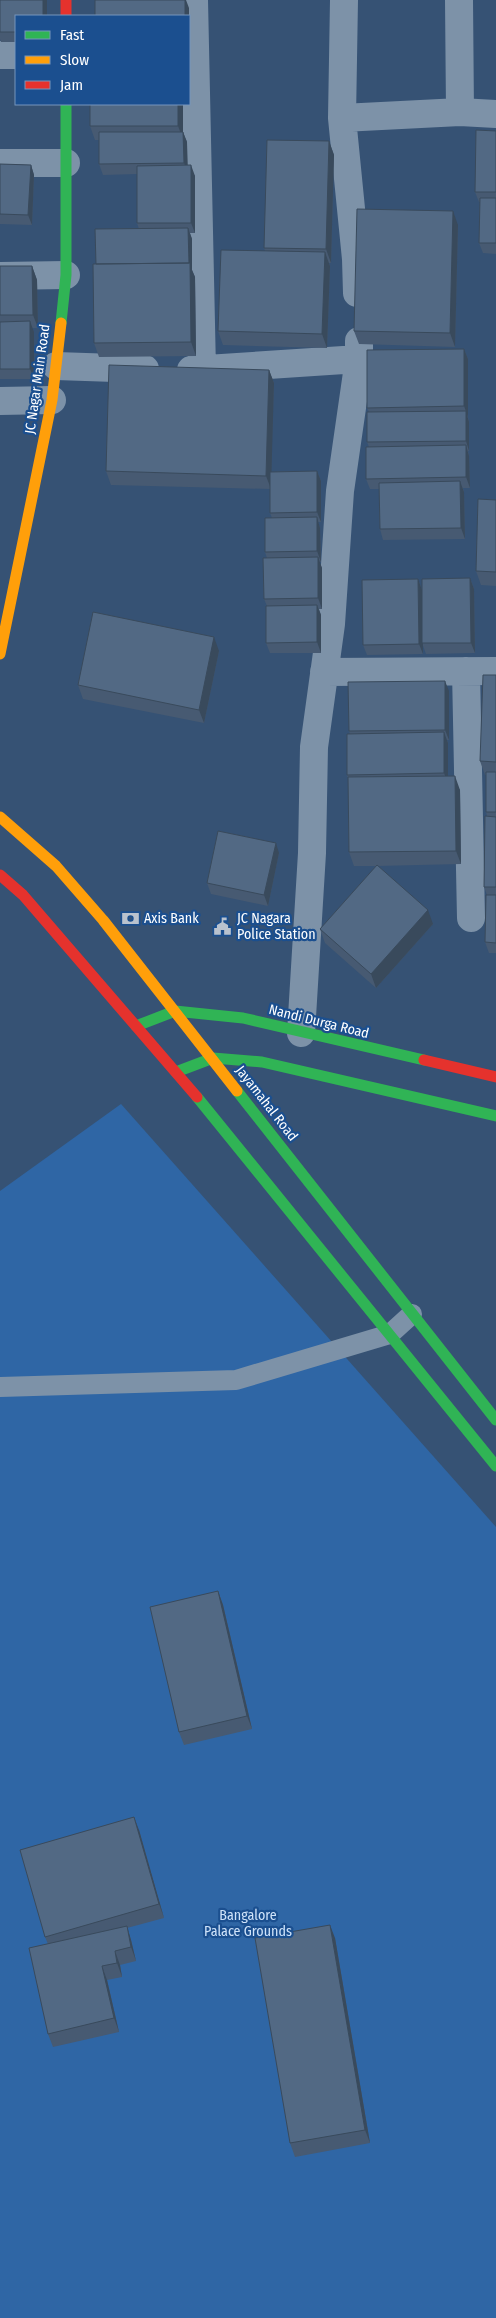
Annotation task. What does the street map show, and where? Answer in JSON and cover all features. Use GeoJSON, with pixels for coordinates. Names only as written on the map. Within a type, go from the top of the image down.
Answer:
{"type":"FeatureCollection","features":[{"type":"Feature","properties":{"kind":"main road"},"geometry":{"type":"LineString","coordinates":[[66,0],[66,15]]}},
{"type":"Feature","properties":{"kind":"main road","name":"JC Nagar Main Road"},"geometry":{"type":"LineString","coordinates":[[0,654],[52,400],[66,275],[66,105]]}},
{"type":"Feature","properties":{"kind":"main road","name":"Jayamahal Road"},"geometry":{"type":"LineString","coordinates":[[0,817],[56,866],[103,920],[496,1420]]}},
{"type":"Feature","properties":{"kind":"main road"},"geometry":{"type":"LineString","coordinates":[[0,875],[24,895],[176,1072],[496,1466]]}},
{"type":"Feature","properties":{"kind":"main road","name":"Nandi Durga Road"},"geometry":{"type":"LineString","coordinates":[[136,1026],[175,1011],[243,1018],[496,1077]]}},
{"type":"Feature","properties":{"kind":"main road"},"geometry":{"type":"LineString","coordinates":[[176,1072],[213,1058],[262,1062],[496,1116]]}},
{"type":"Feature","properties":{"kind":"street"},"geometry":{"type":"LineString","coordinates":[[194,0],[202,370]]}},
{"type":"Feature","properties":{"kind":"street"},"geometry":{"type":"LineString","coordinates":[[302,1033],[312,853],[314,747],[331,624],[340,491],[359,359],[356,259],[342,118],[344,0]]}},
{"type":"Feature","properties":{"kind":"street"},"geometry":{"type":"LineString","coordinates":[[459,0],[460,112]]}},
{"type":"Feature","properties":{"kind":"street"},"geometry":{"type":"LineString","coordinates":[[0,55],[15,55]]}},
{"type":"Feature","properties":{"kind":"street"},"geometry":{"type":"LineString","coordinates":[[342,118],[460,112],[496,114]]}},
{"type":"Feature","properties":{"kind":"street"},"geometry":{"type":"LineString","coordinates":[[0,163],[66,163]]}},
{"type":"Feature","properties":{"kind":"street"},"geometry":{"type":"LineString","coordinates":[[0,276],[66,275]]}},
{"type":"Feature","properties":{"kind":"street"},"geometry":{"type":"LineString","coordinates":[[56,366],[202,370],[359,359]]}},
{"type":"Feature","properties":{"kind":"street"},"geometry":{"type":"LineString","coordinates":[[0,401],[52,400]]}},
{"type":"Feature","properties":{"kind":"street"},"geometry":{"type":"LineString","coordinates":[[466,671],[471,918]]}},
{"type":"Feature","properties":{"kind":"street"},"geometry":{"type":"LineString","coordinates":[[324,672],[496,671]]}},
{"type":"Feature","properties":{"kind":"lane"},"geometry":{"type":"LineString","coordinates":[[0,1386],[236,1380],[390,1334],[412,1314]]}},
{"type":"Feature","properties":{"kind":"green space","name":"Bangalore Palace Grounds"},"geometry":{"type":"Polygon","coordinates":[[[121,1104],[496,1527],[496,2318],[0,2318],[0,1191],[121,1104]]]}},
{"type":"Feature","properties":{"kind":"building"},"geometry":{"type":"Polygon","coordinates":[[[0,0],[43,0],[43,15],[15,15],[15,32],[0,32],[0,0]]]}},
{"type":"Feature","properties":{"kind":"building"},"geometry":{"type":"Polygon","coordinates":[[[95,0],[185,0],[185,15],[95,15],[95,0]]]}},
{"type":"Feature","properties":{"kind":"building"},"geometry":{"type":"Polygon","coordinates":[[[90,105],[178,105],[178,126],[90,126],[90,105]]]}},
{"type":"Feature","properties":{"kind":"building"},"geometry":{"type":"Polygon","coordinates":[[[476,130],[496,131],[496,192],[475,192],[476,130]]]}},
{"type":"Feature","properties":{"kind":"building"},"geometry":{"type":"Polygon","coordinates":[[[99,132],[183,132],[184,163],[99,164],[99,132]]]}},
{"type":"Feature","properties":{"kind":"building"},"geometry":{"type":"Polygon","coordinates":[[[267,140],[329,141],[326,249],[264,248],[267,140]]]}},
{"type":"Feature","properties":{"kind":"building"},"geometry":{"type":"Polygon","coordinates":[[[0,164],[31,165],[28,215],[0,214],[0,164]]]}},
{"type":"Feature","properties":{"kind":"building"},"geometry":{"type":"Polygon","coordinates":[[[191,165],[191,223],[137,223],[137,166],[191,165]]]}},
{"type":"Feature","properties":{"kind":"building"},"geometry":{"type":"Polygon","coordinates":[[[480,198],[496,198],[496,243],[479,243],[480,198]]]}},
{"type":"Feature","properties":{"kind":"building"},"geometry":{"type":"Polygon","coordinates":[[[357,209],[453,211],[450,333],[354,331],[357,209]]]}},
{"type":"Feature","properties":{"kind":"building"},"geometry":{"type":"Polygon","coordinates":[[[188,228],[189,263],[96,264],[95,229],[188,228]]]}},
{"type":"Feature","properties":{"kind":"building"},"geometry":{"type":"Polygon","coordinates":[[[221,250],[325,252],[322,334],[218,331],[221,250]]]}},
{"type":"Feature","properties":{"kind":"building"},"geometry":{"type":"Polygon","coordinates":[[[190,263],[191,342],[94,343],[93,264],[190,263]]]}},
{"type":"Feature","properties":{"kind":"building"},"geometry":{"type":"Polygon","coordinates":[[[0,266],[32,266],[33,315],[0,315],[0,266]]]}},
{"type":"Feature","properties":{"kind":"building"},"geometry":{"type":"Polygon","coordinates":[[[30,321],[30,369],[0,369],[0,322],[30,321]]]}},
{"type":"Feature","properties":{"kind":"building"},"geometry":{"type":"Polygon","coordinates":[[[464,349],[464,406],[367,408],[367,350],[464,349]]]}},
{"type":"Feature","properties":{"kind":"building"},"geometry":{"type":"Polygon","coordinates":[[[109,365],[269,370],[266,476],[106,471],[109,365]]]}},
{"type":"Feature","properties":{"kind":"building"},"geometry":{"type":"Polygon","coordinates":[[[466,411],[466,441],[367,442],[367,412],[466,411]]]}},
{"type":"Feature","properties":{"kind":"building"},"geometry":{"type":"Polygon","coordinates":[[[466,445],[466,477],[366,479],[366,447],[466,445]]]}},
{"type":"Feature","properties":{"kind":"building"},"geometry":{"type":"Polygon","coordinates":[[[317,471],[317,512],[270,513],[270,472],[317,471]]]}},
{"type":"Feature","properties":{"kind":"building"},"geometry":{"type":"Polygon","coordinates":[[[460,481],[461,528],[380,529],[379,483],[460,481]]]}},
{"type":"Feature","properties":{"kind":"building"},"geometry":{"type":"Polygon","coordinates":[[[478,499],[496,500],[496,572],[476,571],[478,499]]]}},
{"type":"Feature","properties":{"kind":"building"},"geometry":{"type":"Polygon","coordinates":[[[317,517],[317,551],[265,552],[265,518],[317,517]]]}},
{"type":"Feature","properties":{"kind":"building"},"geometry":{"type":"Polygon","coordinates":[[[318,557],[318,598],[264,599],[263,558],[318,557]]]}},
{"type":"Feature","properties":{"kind":"building"},"geometry":{"type":"Polygon","coordinates":[[[470,578],[471,643],[422,643],[422,579],[470,578]]]}},
{"type":"Feature","properties":{"kind":"building"},"geometry":{"type":"Polygon","coordinates":[[[418,579],[419,644],[363,645],[362,580],[418,579]]]}},
{"type":"Feature","properties":{"kind":"building"},"geometry":{"type":"Polygon","coordinates":[[[317,605],[317,642],[266,643],[266,606],[317,605]]]}},
{"type":"Feature","properties":{"kind":"building"},"geometry":{"type":"Polygon","coordinates":[[[93,612],[214,637],[199,710],[78,685],[93,612]]]}},
{"type":"Feature","properties":{"kind":"building"},"geometry":{"type":"Polygon","coordinates":[[[483,675],[496,675],[496,762],[480,761],[483,675]]]}},
{"type":"Feature","properties":{"kind":"building"},"geometry":{"type":"Polygon","coordinates":[[[445,681],[445,730],[349,731],[348,682],[445,681]]]}},
{"type":"Feature","properties":{"kind":"building"},"geometry":{"type":"Polygon","coordinates":[[[444,732],[444,773],[347,775],[347,734],[444,732]]]}},
{"type":"Feature","properties":{"kind":"building"},"geometry":{"type":"Polygon","coordinates":[[[486,772],[496,772],[496,812],[486,812],[486,772]]]}},
{"type":"Feature","properties":{"kind":"building"},"geometry":{"type":"Polygon","coordinates":[[[455,776],[456,851],[349,852],[348,777],[455,776]]]}},
{"type":"Feature","properties":{"kind":"building"},"geometry":{"type":"Polygon","coordinates":[[[485,816],[496,817],[496,887],[484,887],[485,816]]]}},
{"type":"Feature","properties":{"kind":"building"},"geometry":{"type":"Polygon","coordinates":[[[218,831],[276,843],[264,895],[207,883],[218,831]]]}},
{"type":"Feature","properties":{"kind":"building"},"geometry":{"type":"Polygon","coordinates":[[[377,865],[428,910],[371,974],[320,929],[377,865]]]}},
{"type":"Feature","properties":{"kind":"building"},"geometry":{"type":"Polygon","coordinates":[[[486,895],[496,895],[496,943],[485,942],[486,895]]]}},
{"type":"Feature","properties":{"kind":"building"},"geometry":{"type":"Polygon","coordinates":[[[218,1591],[247,1716],[179,1732],[150,1607],[218,1591]]]}},
{"type":"Feature","properties":{"kind":"building"},"geometry":{"type":"Polygon","coordinates":[[[134,1817],[159,1904],[45,1937],[20,1850],[134,1817]]]}},
{"type":"Feature","properties":{"kind":"building"},"geometry":{"type":"Polygon","coordinates":[[[330,1925],[365,2130],[290,2143],[255,1938],[330,1925]]]}},
{"type":"Feature","properties":{"kind":"building"},"geometry":{"type":"Polygon","coordinates":[[[127,1926],[131,1947],[115,1951],[117,1963],[102,1966],[114,2018],[48,2034],[29,1948],[127,1926]]]}},
{"type":"Feature","properties":{"kind":"traffic: fast"},"geometry":{"type":"LineString","coordinates":[[61,323],[66,275],[66,105]]}},
{"type":"Feature","properties":{"kind":"traffic: fast"},"geometry":{"type":"LineString","coordinates":[[136,1026],[175,1011],[243,1018],[424,1060]]}},
{"type":"Feature","properties":{"kind":"traffic: fast"},"geometry":{"type":"LineString","coordinates":[[176,1072],[213,1058],[262,1062],[496,1116]]}},
{"type":"Feature","properties":{"kind":"traffic: fast"},"geometry":{"type":"LineString","coordinates":[[237,1091],[496,1420]]}},
{"type":"Feature","properties":{"kind":"traffic: fast"},"geometry":{"type":"LineString","coordinates":[[197,1097],[496,1466]]}},
{"type":"Feature","properties":{"kind":"traffic: slow"},"geometry":{"type":"LineString","coordinates":[[0,654],[52,400],[61,323]]}},
{"type":"Feature","properties":{"kind":"traffic: slow"},"geometry":{"type":"LineString","coordinates":[[0,817],[56,866],[103,920],[237,1091]]}},
{"type":"Feature","properties":{"kind":"traffic: jam"},"geometry":{"type":"LineString","coordinates":[[66,0],[66,15]]}},
{"type":"Feature","properties":{"kind":"traffic: jam"},"geometry":{"type":"LineString","coordinates":[[0,875],[23,895],[197,1097]]}},
{"type":"Feature","properties":{"kind":"traffic: jam"},"geometry":{"type":"LineString","coordinates":[[424,1060],[496,1077]]}},
{"type":"Feature","properties":{"kind":"place","name":"Axis Bank"},"geometry":{"type":"Point","coordinates":[130,918]}},
{"type":"Feature","properties":{"kind":"place","name":"JC Nagara Police Station"},"geometry":{"type":"Point","coordinates":[223,926]}}]}
